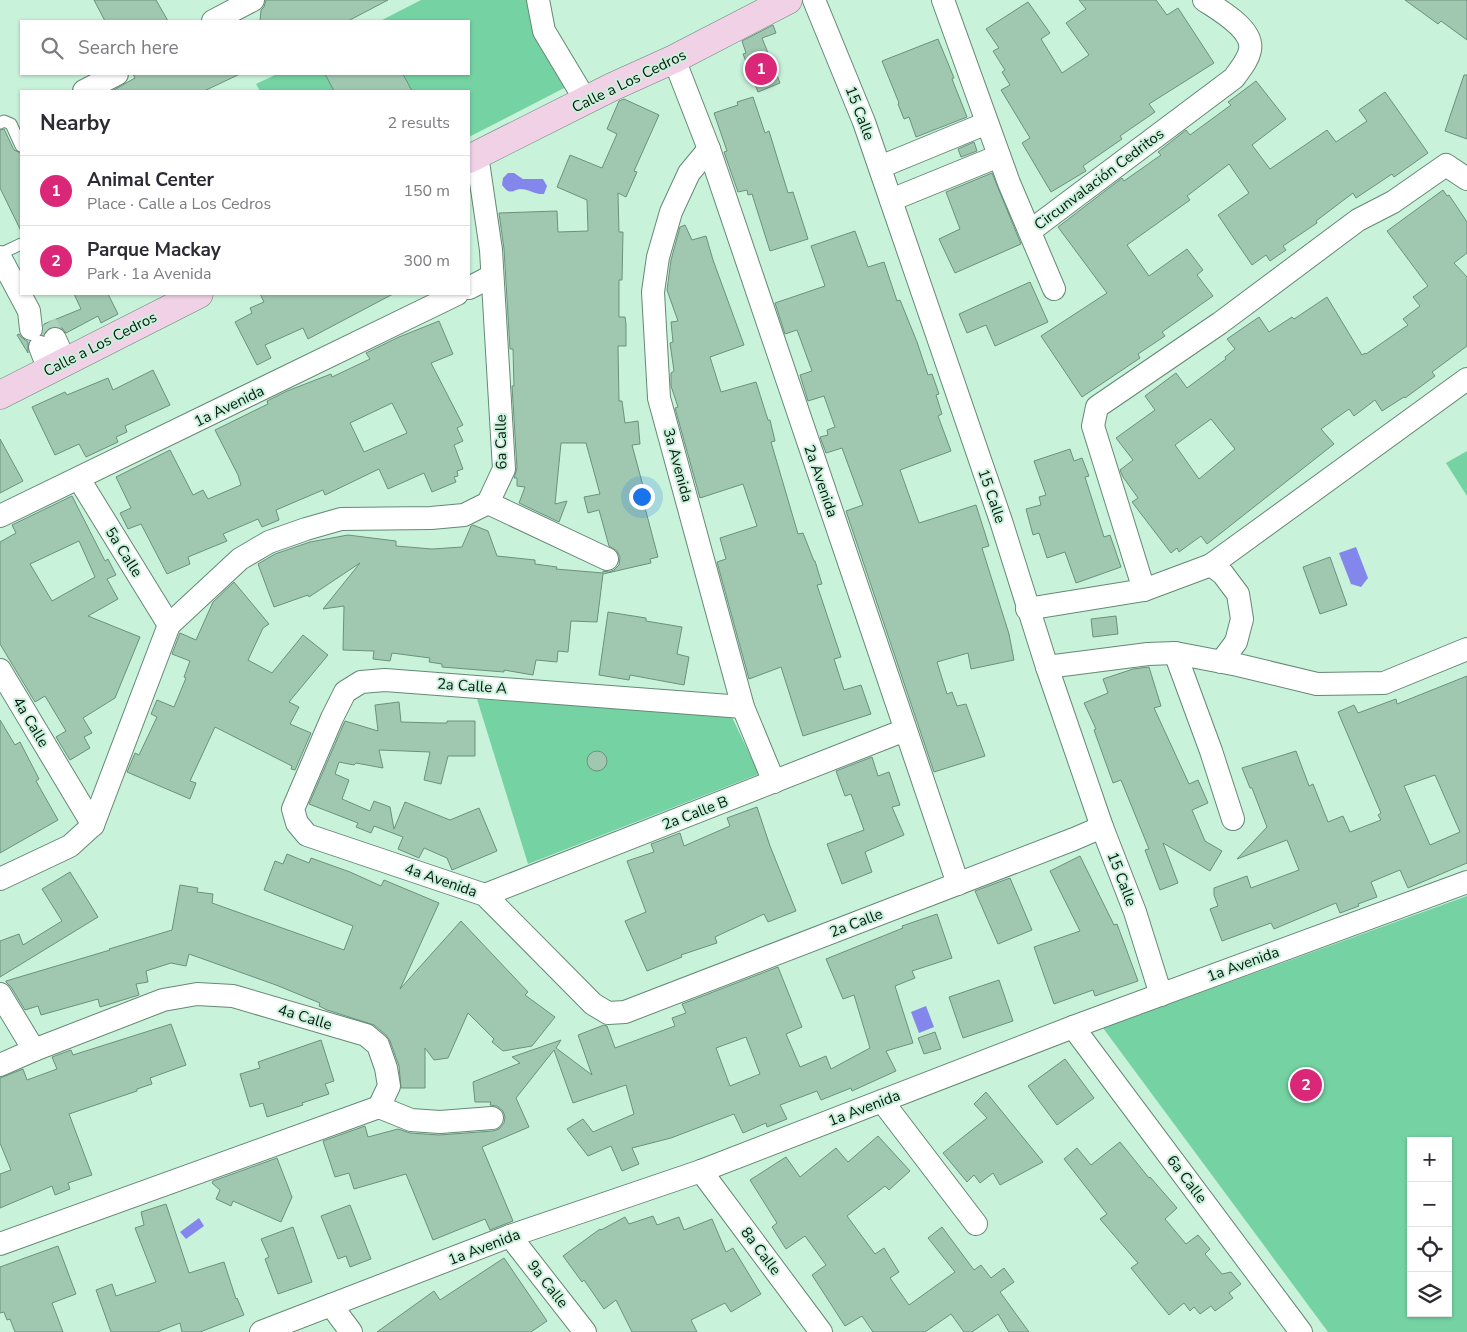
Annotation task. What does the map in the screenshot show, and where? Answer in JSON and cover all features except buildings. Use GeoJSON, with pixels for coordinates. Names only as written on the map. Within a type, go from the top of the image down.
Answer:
{"type":"FeatureCollection","features":[{"type":"Feature","properties":{"kind":"street"},"geometry":{"type":"LineString","coordinates":[[216,20],[253,0]]}},
{"type":"Feature","properties":{"kind":"street"},"geometry":{"type":"LineString","coordinates":[[538,0],[544,31],[580,91]]}},
{"type":"Feature","properties":{"kind":"street","name":"Calle a Los Cedros"},"geometry":{"type":"LineString","coordinates":[[473,157],[580,91],[612,87],[678,69],[788,0]]}},
{"type":"Feature","properties":{"kind":"street","name":"15 Calle"},"geometry":{"type":"LineString","coordinates":[[814,0],[864,122],[880,167],[1001,521],[1046,667],[1102,826],[1135,912],[1161,994]]}},
{"type":"Feature","properties":{"kind":"street","name":"Circunvalación Cedritos"},"geometry":{"type":"LineString","coordinates":[[943,0],[999,156],[1030,231],[1234,78],[1247,60],[1251,48],[1248,35],[1237,23],[1204,0]]}},
{"type":"Feature","properties":{"kind":"street","name":"2a Avenida"},"geometry":{"type":"LineString","coordinates":[[678,69],[709,149],[958,884]]}},
{"type":"Feature","properties":{"kind":"street"},"geometry":{"type":"LineString","coordinates":[[86,90],[115,75]]}},
{"type":"Feature","properties":{"kind":"street"},"geometry":{"type":"LineString","coordinates":[[880,167],[987,123]]}},
{"type":"Feature","properties":{"kind":"street","name":"3a Avenida"},"geometry":{"type":"LineString","coordinates":[[709,149],[688,173],[671,212],[658,257],[653,292],[660,398],[744,707],[774,782]]}},
{"type":"Feature","properties":{"kind":"street"},"geometry":{"type":"LineString","coordinates":[[891,200],[999,156]]}},
{"type":"Feature","properties":{"kind":"street","name":"6a Calle"},"geometry":{"type":"LineString","coordinates":[[473,157],[491,250],[504,469],[488,503]]}},
{"type":"Feature","properties":{"kind":"street"},"geometry":{"type":"LineString","coordinates":[[1144,590],[1093,426],[1097,407],[1220,323],[1358,220],[1393,202],[1446,165],[1467,179]]}},
{"type":"Feature","properties":{"kind":"street"},"geometry":{"type":"LineString","coordinates":[[1030,231],[1054,288]]}},
{"type":"Feature","properties":{"kind":"street"},"geometry":{"type":"LineString","coordinates":[[0,255],[20,293]]}},
{"type":"Feature","properties":{"kind":"street"},"geometry":{"type":"LineString","coordinates":[[470,287],[492,276]]}},
{"type":"Feature","properties":{"kind":"street"},"geometry":{"type":"LineString","coordinates":[[21,295],[45,340]]}},
{"type":"Feature","properties":{"kind":"street","name":"Calle a Los Cedros"},"geometry":{"type":"LineString","coordinates":[[0,395],[45,340],[196,295]]}},
{"type":"Feature","properties":{"kind":"street","name":"1a Avenida"},"geometry":{"type":"LineString","coordinates":[[0,516],[454,295]]}},
{"type":"Feature","properties":{"kind":"street"},"geometry":{"type":"LineString","coordinates":[[1027,609],[1144,590],[1211,565],[1467,379]]}},
{"type":"Feature","properties":{"kind":"street","name":"5a Calle"},"geometry":{"type":"LineString","coordinates":[[79,479],[169,625]]}},
{"type":"Feature","properties":{"kind":"street"},"geometry":{"type":"LineString","coordinates":[[0,879],[70,846],[93,825],[169,625],[240,559],[269,542],[341,519],[464,516],[488,503],[607,559]]}},
{"type":"Feature","properties":{"kind":"street"},"geometry":{"type":"LineString","coordinates":[[1211,565],[1223,574],[1238,594],[1242,619],[1236,642],[1221,662]]}},
{"type":"Feature","properties":{"kind":"street"},"geometry":{"type":"LineString","coordinates":[[1046,667],[1148,654],[1176,654],[1318,684],[1384,682],[1467,649]]}},
{"type":"Feature","properties":{"kind":"street"},"geometry":{"type":"LineString","coordinates":[[1176,654],[1233,819]]}},
{"type":"Feature","properties":{"kind":"street","name":"4a Calle"},"geometry":{"type":"LineString","coordinates":[[0,670],[93,825]]}},
{"type":"Feature","properties":{"kind":"street","name":"2a Calle A"},"geometry":{"type":"LineString","coordinates":[[297,823],[293,810],[332,718],[345,692],[361,682],[385,680],[744,707]]}},
{"type":"Feature","properties":{"kind":"street","name":"2a Calle B"},"geometry":{"type":"LineString","coordinates":[[485,895],[905,730]]}},
{"type":"Feature","properties":{"kind":"street","name":"4a Avenida"},"geometry":{"type":"LineString","coordinates":[[297,823],[307,835],[485,895],[594,1004],[608,1013]]}},
{"type":"Feature","properties":{"kind":"street","name":"2a Calle"},"geometry":{"type":"LineString","coordinates":[[608,1013],[625,1012],[1074,839],[1102,826]]}},
{"type":"Feature","properties":{"kind":"street","name":"1a Avenida"},"geometry":{"type":"LineString","coordinates":[[261,1332],[510,1236],[701,1171],[1073,1027],[1467,882]]}},
{"type":"Feature","properties":{"kind":"street"},"geometry":{"type":"LineString","coordinates":[[0,994],[34,1050]]}},
{"type":"Feature","properties":{"kind":"street","name":"4a Calle"},"geometry":{"type":"LineString","coordinates":[[0,1065],[163,1000],[198,994],[233,996],[366,1035],[378,1045],[386,1068],[389,1086],[379,1107]]}},
{"type":"Feature","properties":{"kind":"street","name":"6a Calle"},"geometry":{"type":"LineString","coordinates":[[1073,1027],[1301,1332]]}},
{"type":"Feature","properties":{"kind":"street"},"geometry":{"type":"LineString","coordinates":[[882,1101],[976,1224]]}},
{"type":"Feature","properties":{"kind":"street"},"geometry":{"type":"LineString","coordinates":[[0,1244],[379,1107],[411,1120],[440,1122],[492,1118]]}},
{"type":"Feature","properties":{"kind":"street","name":"8a Calle"},"geometry":{"type":"LineString","coordinates":[[701,1171],[821,1332]]}},
{"type":"Feature","properties":{"kind":"street","name":"9a Calle"},"geometry":{"type":"LineString","coordinates":[[510,1236],[585,1332]]}},
{"type":"Feature","properties":{"kind":"street"},"geometry":{"type":"LineString","coordinates":[[331,1305],[351,1332]]}},
{"type":"Feature","properties":{"kind":"lane"},"geometry":{"type":"LineString","coordinates":[[0,123],[4,121],[11,124],[20,144]]}},
{"type":"Feature","properties":{"kind":"lane"},"geometry":{"type":"LineString","coordinates":[[0,255],[20,245]]}},
{"type":"Feature","properties":{"kind":"green space"},"geometry":{"type":"Polygon","coordinates":[[[421,0],[526,0],[570,85],[470,136],[470,90],[259,90],[256,84],[275,75],[470,75],[470,20],[382,20],[421,0]]]}},
{"type":"Feature","properties":{"kind":"green space"},"geometry":{"type":"Polygon","coordinates":[[[1467,451],[1467,496],[1446,463],[1467,451]]]}},
{"type":"Feature","properties":{"kind":"green space"},"geometry":{"type":"Polygon","coordinates":[[[477,699],[731,715],[759,774],[528,864],[477,699]]]}},
{"type":"Feature","properties":{"kind":"green space"},"geometry":{"type":"Polygon","coordinates":[[[1467,896],[1467,1332],[1328,1332],[1103,1028],[1467,896]]]}},
{"type":"Feature","properties":{"kind":"shaded area"},"geometry":{"type":"Polygon","coordinates":[[[508,173],[514,173],[523,179],[543,179],[547,186],[544,194],[523,189],[508,191],[502,185],[503,178],[508,173]]]}},
{"type":"Feature","properties":{"kind":"shaded area"},"geometry":{"type":"Polygon","coordinates":[[[1356,547],[1368,578],[1361,587],[1351,584],[1339,553],[1356,547]]]}},
{"type":"Feature","properties":{"kind":"shaded area"},"geometry":{"type":"Polygon","coordinates":[[[926,1006],[934,1027],[919,1033],[911,1012],[926,1006]]]}},
{"type":"Feature","properties":{"kind":"shaded area"},"geometry":{"type":"Polygon","coordinates":[[[199,1218],[204,1226],[186,1239],[180,1232],[199,1218]]]}},
{"type":"Feature","properties":{"kind":"tunnel"},"geometry":{"type":"LineString","coordinates":[[46,324],[55,339]]}},
{"type":"Feature","properties":{"kind":"place","name":"Animal Center"},"geometry":{"type":"Point","coordinates":[761,69]}},
{"type":"Feature","properties":{"kind":"place","name":"Parque Mackay"},"geometry":{"type":"Point","coordinates":[1306,1085]}}]}
